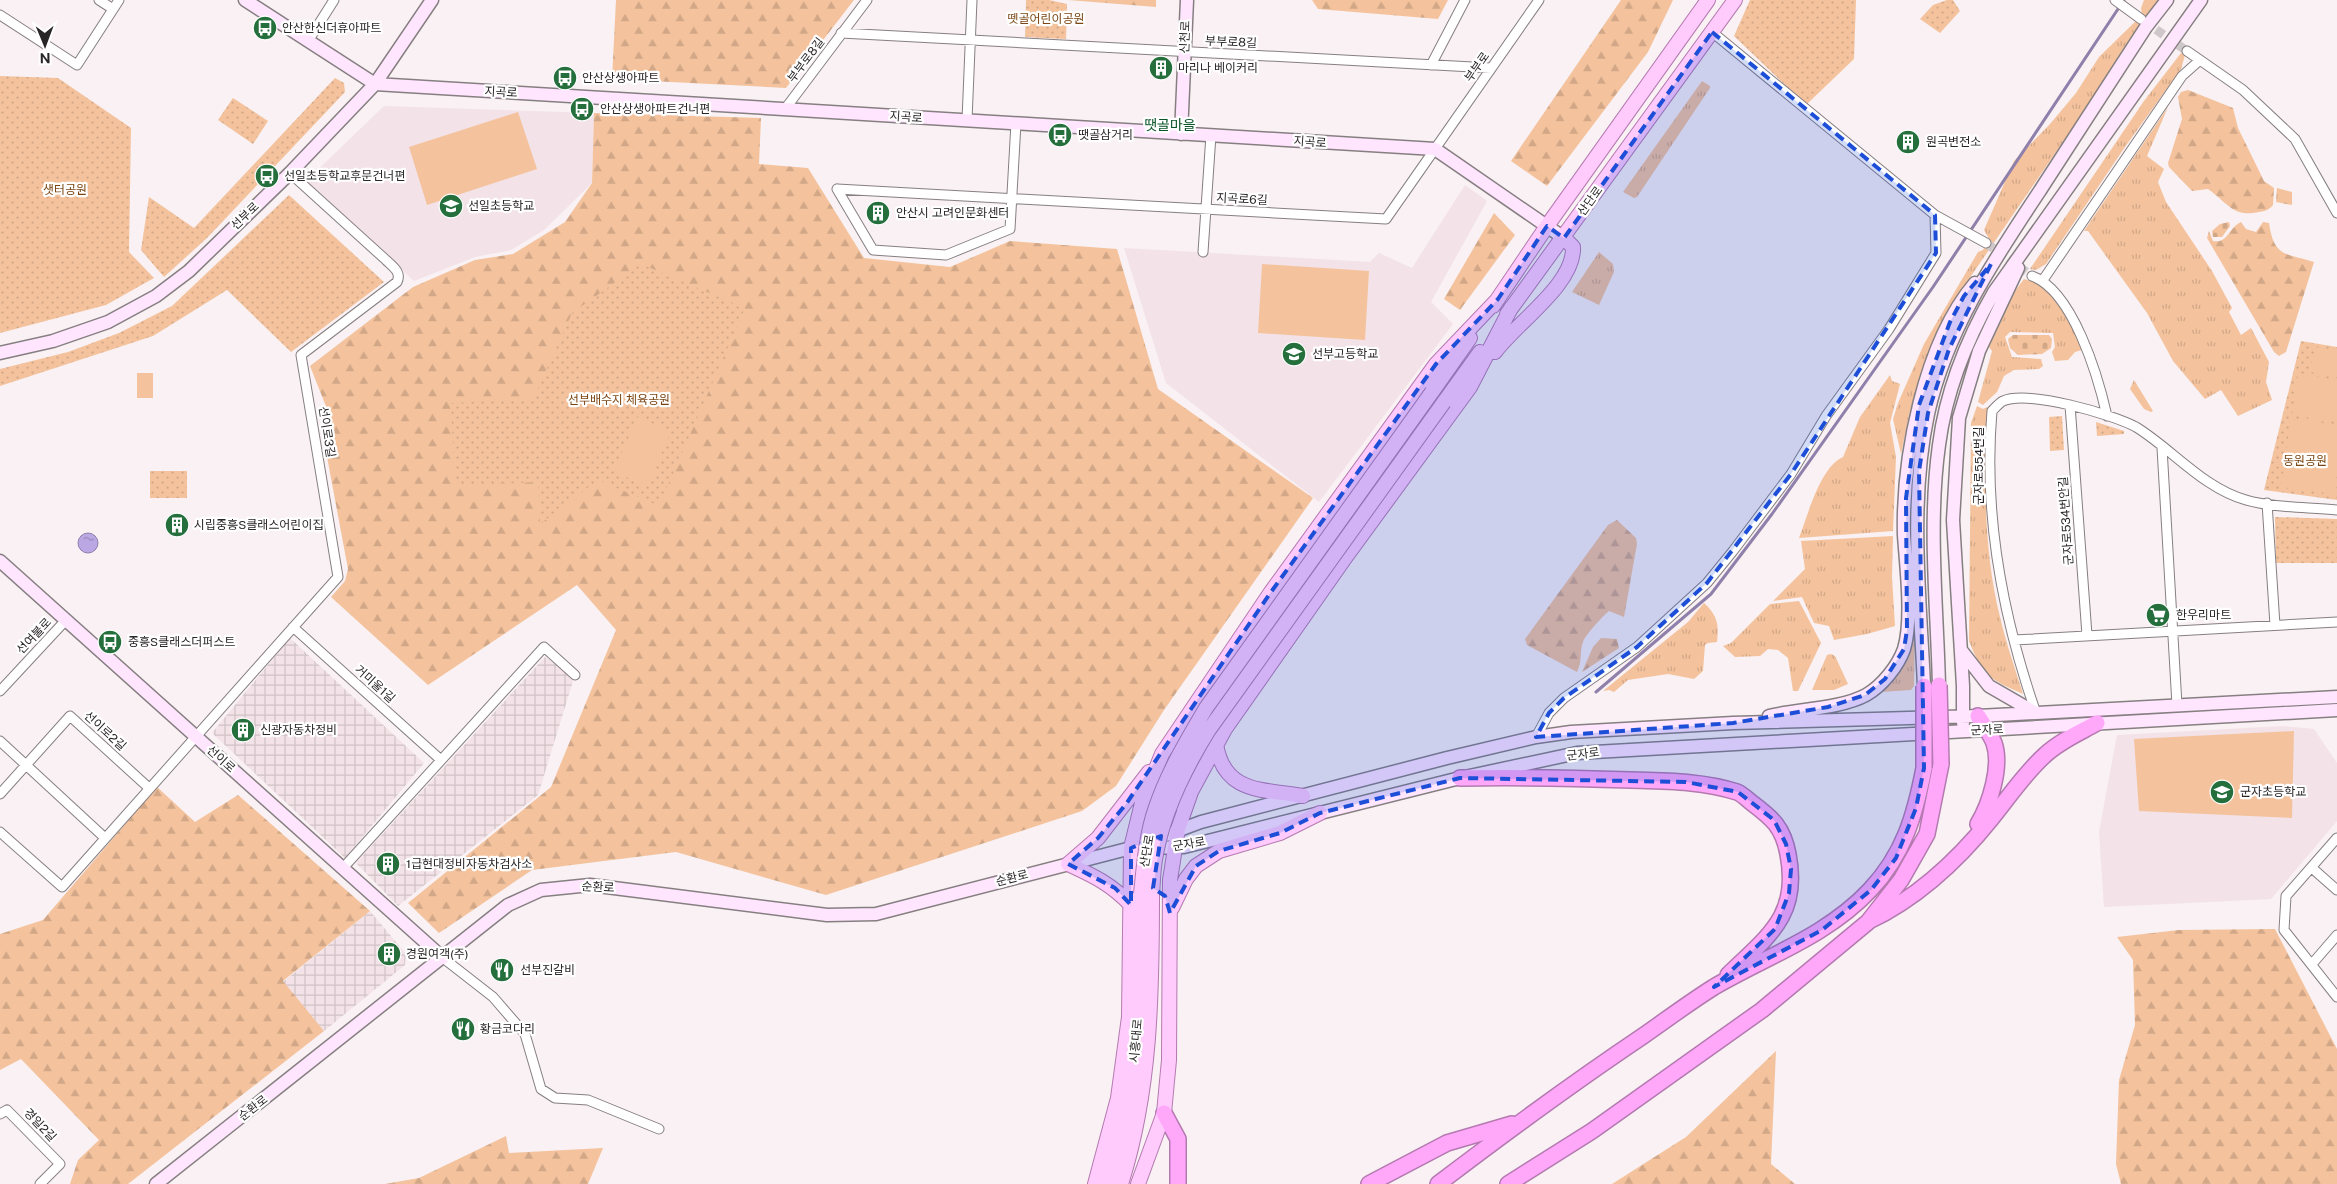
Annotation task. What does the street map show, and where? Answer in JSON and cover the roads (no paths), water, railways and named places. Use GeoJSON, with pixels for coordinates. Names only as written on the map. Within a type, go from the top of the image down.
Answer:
{"type":"FeatureCollection","features":[{"type":"Feature","properties":{"kind":"highway"},"geometry":{"type":"LineString","coordinates":[[1508,1184],[1592,1131],[1754,1016],[1868,922],[1900,880],[1927,834],[1941,764],[1939,685]]}},
{"type":"Feature","properties":{"kind":"highway"},"geometry":{"type":"LineString","coordinates":[[1438,1184],[1562,1091],[1714,987],[1822,930],[1847,912],[1871,890],[1896,858],[1916,808],[1924,768],[1924,686]]}},
{"type":"Feature","properties":{"kind":"highway"},"geometry":{"type":"LineString","coordinates":[[1962,851],[1987,807],[1996,762],[1994,744],[1986,730],[1970,716]]}},
{"type":"Feature","properties":{"kind":"highway"},"geometry":{"type":"LineString","coordinates":[[1868,922],[1895,909],[1930,882],[1962,851],[2045,755],[2059,744],[2097,723]]}},
{"type":"Feature","properties":{"kind":"highway"},"geometry":{"type":"LineString","coordinates":[[1460,778],[1549,777],[1686,782],[1738,792],[1774,820],[1786,844],[1791,869],[1789,893],[1784,912],[1766,940],[1714,987]]}},
{"type":"Feature","properties":{"kind":"highway"},"geometry":{"type":"LineString","coordinates":[[1164,1113],[1178,1139],[1178,1184]]}},
{"type":"Feature","properties":{"kind":"highway"},"geometry":{"type":"LineString","coordinates":[[1369,1184],[1447,1143],[1521,1122]]}},
{"type":"Feature","properties":{"kind":"main road","name":"지곡로"},"geometry":{"type":"LineString","coordinates":[[245,0],[375,84],[1435,149]]}},
{"type":"Feature","properties":{"kind":"main road","name":"선부로"},"geometry":{"type":"LineString","coordinates":[[0,353],[53,341],[108,322],[156,296],[189,271],[290,173],[375,84],[432,0]]}},
{"type":"Feature","properties":{"kind":"main road","name":"신천로"},"geometry":{"type":"LineString","coordinates":[[1181,134],[1187,0]]}},
{"type":"Feature","properties":{"kind":"main road","name":"산단로"},"geometry":{"type":"LineString","coordinates":[[1146,894],[1155,860],[1161,810],[1178,754],[1206,708],[1498,299],[1547,226],[1708,0]]}},
{"type":"Feature","properties":{"kind":"main road","name":"산단로"},"geometry":{"type":"LineString","coordinates":[[1161,810],[1208,731],[1735,0]]}},
{"type":"Feature","properties":{"kind":"main road"},"geometry":{"type":"LineString","coordinates":[[1924,686],[1918,546],[1919,471],[1928,413],[1949,349],[1991,264],[2144,23],[2166,0]]}},
{"type":"Feature","properties":{"kind":"main road"},"geometry":{"type":"LineString","coordinates":[[1939,685],[1935,474],[1939,443],[1956,374],[1974,328],[1994,292],[2201,0]]}},
{"type":"Feature","properties":{"kind":"main road"},"geometry":{"type":"LineString","coordinates":[[1154,774],[1154,793],[1161,800],[1168,804],[1185,800],[1216,744],[1345,558],[1502,343],[1560,281],[1574,258],[1573,247],[1564,238],[1435,149]]}},
{"type":"Feature","properties":{"kind":"main road"},"geometry":{"type":"LineString","coordinates":[[1962,731],[1970,716],[1960,650],[1953,520],[1959,418],[1979,351],[2011,285],[2024,252]]}},
{"type":"Feature","properties":{"kind":"main road"},"geometry":{"type":"LineString","coordinates":[[1733,723],[1783,713],[1828,707],[1865,695],[1885,679],[1904,649],[1907,630],[1906,498],[1909,457],[1919,406],[1934,358],[1950,322],[1964,296],[1991,264]]}},
{"type":"Feature","properties":{"kind":"main road"},"geometry":{"type":"LineString","coordinates":[[1131,905],[1115,888],[1068,864],[1098,838],[1126,804],[1165,751],[1271,592],[1436,364],[1498,299]]}},
{"type":"Feature","properties":{"kind":"main road"},"geometry":{"type":"LineString","coordinates":[[1470,387],[1512,308]]}},
{"type":"Feature","properties":{"kind":"main road","name":"선이로"},"geometry":{"type":"LineString","coordinates":[[0,561],[443,958]]}},
{"type":"Feature","properties":{"kind":"main road"},"geometry":{"type":"LineString","coordinates":[[1960,650],[1990,686],[2036,713]]}},
{"type":"Feature","properties":{"kind":"main road","name":"군자로"},"geometry":{"type":"LineString","coordinates":[[1131,848],[1178,829],[1219,817],[1447,758],[1536,737],[1570,732],[1733,723],[2036,713],[2337,697]]}},
{"type":"Feature","properties":{"kind":"main road","name":"군자로"},"geometry":{"type":"LineString","coordinates":[[1131,848],[1176,848],[1460,778],[1577,753],[2337,710]]}},
{"type":"Feature","properties":{"kind":"main road"},"geometry":{"type":"LineString","coordinates":[[1216,744],[1222,768],[1234,780],[1260,790],[1303,796]]}},
{"type":"Feature","properties":{"kind":"main road"},"geometry":{"type":"LineString","coordinates":[[1095,1184],[1118,1098],[1129,1017],[1128,949],[1131,905],[1131,848],[1142,803],[1165,751]]}},
{"type":"Feature","properties":{"kind":"main road"},"geometry":{"type":"LineString","coordinates":[[1138,1184],[1164,1113],[1169,1060],[1170,880],[1178,829],[1192,790]]}},
{"type":"Feature","properties":{"kind":"main road"},"geometry":{"type":"LineString","coordinates":[[1170,910],[1186,879],[1196,866],[1219,851],[1280,833],[1320,813]]}},
{"type":"Feature","properties":{"kind":"main road"},"geometry":{"type":"LineString","coordinates":[[1219,817],[1213,823],[1212,830],[1216,835],[1223,837]]}},
{"type":"Feature","properties":{"kind":"main road","name":"순환로"},"geometry":{"type":"LineString","coordinates":[[156,1184],[508,905],[541,890],[565,886],[590,885],[827,915],[876,914],[1131,848]]}},
{"type":"Feature","properties":{"kind":"main road"},"geometry":{"type":"LineString","coordinates":[[1131,905],[1133,897],[1139,890],[1159,889],[1166,896],[1170,910]]}},
{"type":"Feature","properties":{"kind":"main road","name":"시흥대로"},"geometry":{"type":"LineString","coordinates":[[1107,1184],[1123,1126],[1133,1070],[1139,1010],[1146,894]]}},
{"type":"Feature","properties":{"kind":"main road","name":"시흥대로"},"geometry":{"type":"LineString","coordinates":[[1121,1184],[1138,1126],[1145,1083],[1151,1013],[1146,894]]}},
{"type":"Feature","properties":{"kind":"street"},"geometry":{"type":"LineString","coordinates":[[99,0],[113,9]]}},
{"type":"Feature","properties":{"kind":"street"},"geometry":{"type":"LineString","coordinates":[[0,15],[77,65],[119,0]]}},
{"type":"Feature","properties":{"kind":"street"},"geometry":{"type":"LineString","coordinates":[[308,41],[334,0]]}},
{"type":"Feature","properties":{"kind":"street"},"geometry":{"type":"LineString","coordinates":[[842,33],[867,0]]}},
{"type":"Feature","properties":{"kind":"street"},"geometry":{"type":"LineString","coordinates":[[967,120],[972,0]]}},
{"type":"Feature","properties":{"kind":"street"},"geometry":{"type":"LineString","coordinates":[[1430,65],[1465,0]]}},
{"type":"Feature","properties":{"kind":"street","name":"부부로"},"geometry":{"type":"LineString","coordinates":[[1435,149],[1539,0]]}},
{"type":"Feature","properties":{"kind":"street"},"geometry":{"type":"LineString","coordinates":[[2115,0],[2144,23]]}},
{"type":"Feature","properties":{"kind":"street"},"geometry":{"type":"LineString","coordinates":[[1712,32],[1935,216],[1983,241]]}},
{"type":"Feature","properties":{"kind":"street","name":"부부로8길"},"geometry":{"type":"LineString","coordinates":[[785,109],[842,33],[1491,68]]}},
{"type":"Feature","properties":{"kind":"street"},"geometry":{"type":"LineString","coordinates":[[2187,51],[2243,90],[2295,139],[2337,213]]}},
{"type":"Feature","properties":{"kind":"street"},"geometry":{"type":"LineString","coordinates":[[2043,280],[2182,76],[2200,60]]}},
{"type":"Feature","properties":{"kind":"street"},"geometry":{"type":"LineString","coordinates":[[1011,199],[1016,124]]}},
{"type":"Feature","properties":{"kind":"street"},"geometry":{"type":"LineString","coordinates":[[1203,252],[1210,135]]}},
{"type":"Feature","properties":{"kind":"street","name":"지곡로6길"},"geometry":{"type":"LineString","coordinates":[[1011,199],[1010,229],[946,255],[873,250],[837,189],[1386,219],[1435,149]]}},
{"type":"Feature","properties":{"kind":"street","name":"선이로3길"},"geometry":{"type":"LineString","coordinates":[[195,736],[338,577],[300,355],[397,282],[399,278],[398,272],[386,260],[290,173]]}},
{"type":"Feature","properties":{"kind":"street"},"geometry":{"type":"LineString","coordinates":[[1536,737],[1549,714],[1564,698],[1637,647],[1707,583],[1734,550],[1791,474],[1826,416],[1889,329],[1936,253],[1935,216]]}},
{"type":"Feature","properties":{"kind":"street"},"geometry":{"type":"LineString","coordinates":[[2032,276],[2043,280],[2080,331],[2100,383],[2107,416]]}},
{"type":"Feature","properties":{"kind":"street","name":"군자로554번길"},"geometry":{"type":"LineString","coordinates":[[2036,713],[2021,671],[1995,557],[1989,484],[1992,411],[2003,401],[2019,398],[2070,405],[2136,427],[2204,479],[2246,500],[2337,510]]}},
{"type":"Feature","properties":{"kind":"street","name":"군자로534번안길"},"geometry":{"type":"LineString","coordinates":[[2070,405],[2087,635]]}},
{"type":"Feature","properties":{"kind":"street"},"geometry":{"type":"LineString","coordinates":[[2162,448],[2177,705]]}},
{"type":"Feature","properties":{"kind":"street"},"geometry":{"type":"LineString","coordinates":[[2267,503],[2275,625]]}},
{"type":"Feature","properties":{"kind":"street","name":"선여불로"},"geometry":{"type":"LineString","coordinates":[[0,691],[66,620]]}},
{"type":"Feature","properties":{"kind":"street"},"geometry":{"type":"LineString","coordinates":[[2014,640],[2337,622]]}},
{"type":"Feature","properties":{"kind":"street","name":"거미울1길"},"geometry":{"type":"LineString","coordinates":[[293,627],[440,760]]}},
{"type":"Feature","properties":{"kind":"street"},"geometry":{"type":"LineString","coordinates":[[343,868],[544,647],[575,675]]}},
{"type":"Feature","properties":{"kind":"street","name":"선이로2길"},"geometry":{"type":"LineString","coordinates":[[0,794],[70,716],[149,788]]}},
{"type":"Feature","properties":{"kind":"street"},"geometry":{"type":"LineString","coordinates":[[0,832],[62,887],[195,736]]}},
{"type":"Feature","properties":{"kind":"street"},"geometry":{"type":"LineString","coordinates":[[0,741],[105,838]]}},
{"type":"Feature","properties":{"kind":"street"},"geometry":{"type":"LineString","coordinates":[[2337,838],[2286,896],[2283,918],[2284,930],[2337,996]]}},
{"type":"Feature","properties":{"kind":"street"},"geometry":{"type":"LineString","coordinates":[[2312,868],[2337,890]]}},
{"type":"Feature","properties":{"kind":"street"},"geometry":{"type":"LineString","coordinates":[[2312,964],[2337,935]]}},
{"type":"Feature","properties":{"kind":"street"},"geometry":{"type":"LineString","coordinates":[[443,958],[493,997],[525,1034],[541,1088],[555,1098],[588,1100],[659,1129]]}},
{"type":"Feature","properties":{"kind":"street","name":"경일2길"},"geometry":{"type":"LineString","coordinates":[[0,1114],[7,1110],[60,1164],[40,1184]]}},
{"type":"Feature","properties":{"kind":"water"},"geometry":{"type":"Polygon","coordinates":[[[84,533],[92,533],[98,539],[98,547],[92,553],[84,553],[78,547],[78,539],[84,533]]]}},
{"type":"Feature","properties":{"kind":"waterway"},"geometry":{"type":"LineString","coordinates":[[1596,692],[1711,594],[1772,514],[1933,287],[2124,0]]}},
{"type":"Feature","properties":{"kind":"tunnel"},"geometry":{"type":"LineString","coordinates":[[2145,22],[2187,51]]}},
{"type":"Feature","properties":{"kind":"tunnel"},"geometry":{"type":"LineString","coordinates":[[1986,243],[2032,276]]}},
{"type":"Feature","properties":{"kind":"place","name":"안산한신더휴아파트"},"geometry":{"type":"Point","coordinates":[265,28]}},
{"type":"Feature","properties":{"kind":"place","name":"마리나 베이커리"},"geometry":{"type":"Point","coordinates":[1161,68]}},
{"type":"Feature","properties":{"kind":"place","name":"안산상생아파트"},"geometry":{"type":"Point","coordinates":[565,78]}},
{"type":"Feature","properties":{"kind":"place","name":"안산상생아파트건너편"},"geometry":{"type":"Point","coordinates":[582,109]}},
{"type":"Feature","properties":{"kind":"place","name":"땟골삼거리"},"geometry":{"type":"Point","coordinates":[1060,135]}},
{"type":"Feature","properties":{"kind":"place","name":"원곡변전소"},"geometry":{"type":"Point","coordinates":[1908,142]}},
{"type":"Feature","properties":{"kind":"place","name":"선일초등학교후문건너편"},"geometry":{"type":"Point","coordinates":[267,176]}},
{"type":"Feature","properties":{"kind":"place","name":"선일초등학교"},"geometry":{"type":"Point","coordinates":[451,206]}},
{"type":"Feature","properties":{"kind":"place","name":"안산시 고려인문화센터"},"geometry":{"type":"Point","coordinates":[878,213]}},
{"type":"Feature","properties":{"kind":"place","name":"선부고등학교"},"geometry":{"type":"Point","coordinates":[1294,354]}},
{"type":"Feature","properties":{"kind":"place","name":"시립중흥S클래스어린이집"},"geometry":{"type":"Point","coordinates":[177,525]}},
{"type":"Feature","properties":{"kind":"place","name":"한우리마트"},"geometry":{"type":"Point","coordinates":[2158,615]}},
{"type":"Feature","properties":{"kind":"place","name":"중흥S클래스더퍼스트"},"geometry":{"type":"Point","coordinates":[110,642]}},
{"type":"Feature","properties":{"kind":"place","name":"신광자동차정비"},"geometry":{"type":"Point","coordinates":[243,730]}},
{"type":"Feature","properties":{"kind":"place","name":"군자초등학교"},"geometry":{"type":"Point","coordinates":[2222,792]}},
{"type":"Feature","properties":{"kind":"place","name":"1급현대정비자동차검사소"},"geometry":{"type":"Point","coordinates":[388,864]}},
{"type":"Feature","properties":{"kind":"place","name":"경원여객(주)"},"geometry":{"type":"Point","coordinates":[389,954]}},
{"type":"Feature","properties":{"kind":"place","name":"선부진갈비"},"geometry":{"type":"Point","coordinates":[502,970]}},
{"type":"Feature","properties":{"kind":"place","name":"황금코다리"},"geometry":{"type":"Point","coordinates":[463,1029]}},
{"type":"Feature","properties":{"kind":"district","name":"땟골마을"},"geometry":{"type":"Point","coordinates":[1170,125]}},
{"type":"Feature","properties":{"kind":"park label","name":"뗏골어린이공원"},"geometry":{"type":"Point","coordinates":[1046,19]}},
{"type":"Feature","properties":{"kind":"park label","name":"샛터공원"},"geometry":{"type":"Point","coordinates":[65,190]}},
{"type":"Feature","properties":{"kind":"park label","name":"선부배수지 체육공원"},"geometry":{"type":"Point","coordinates":[619,400]}},
{"type":"Feature","properties":{"kind":"park label","name":"동원공원"},"geometry":{"type":"Point","coordinates":[2305,461]}}]}
